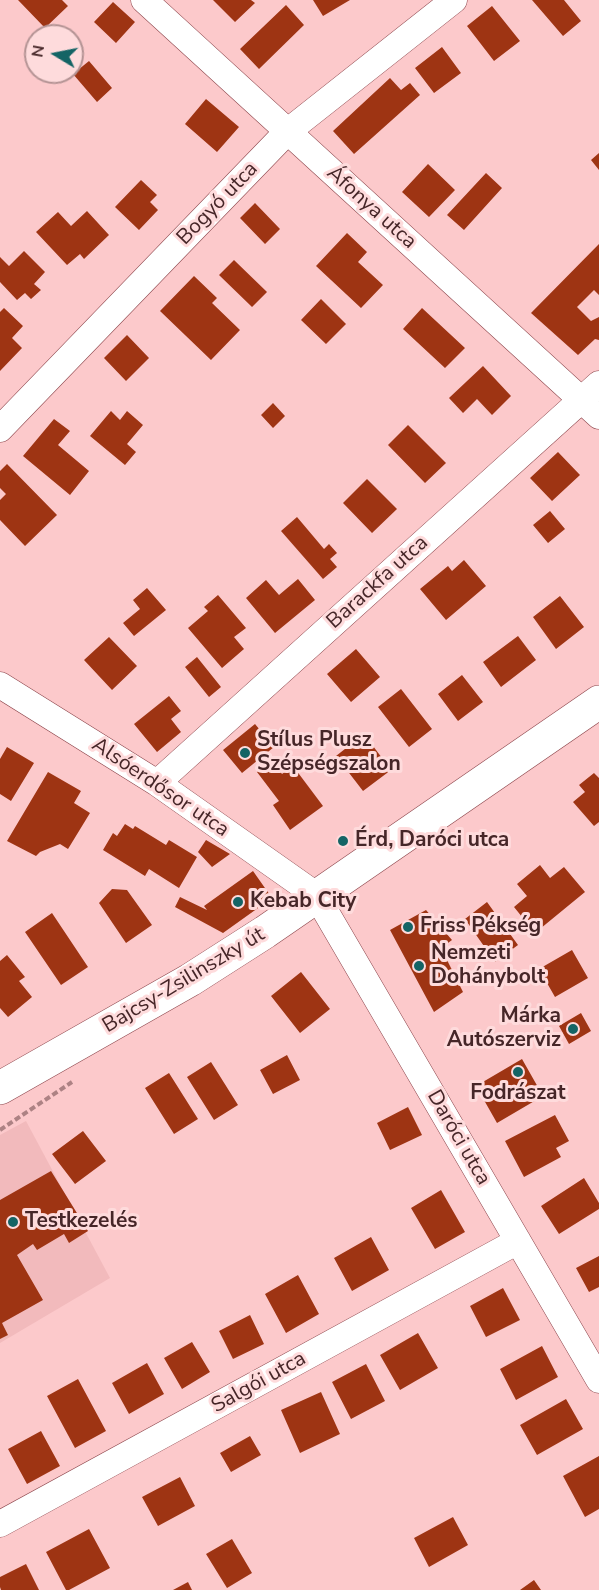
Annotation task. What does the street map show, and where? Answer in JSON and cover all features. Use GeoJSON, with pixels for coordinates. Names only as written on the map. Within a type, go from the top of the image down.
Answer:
{"type":"FeatureCollection","features":[{"type":"Feature","properties":{"kind":"main road","name":"Bajcsy-Zsilinszky út"},"geometry":{"type":"LineString","coordinates":[[0,1088],[190,980],[265,932],[599,702]]}},
{"type":"Feature","properties":{"kind":"street","name":"Áfonya utca"},"geometry":{"type":"LineString","coordinates":[[144,0],[287,132],[593,400]]}},
{"type":"Feature","properties":{"kind":"street","name":"Bogyó utca"},"geometry":{"type":"LineString","coordinates":[[0,429],[287,132],[454,0]]}},
{"type":"Feature","properties":{"kind":"street","name":"Barackfa utca"},"geometry":{"type":"LineString","coordinates":[[157,783],[593,400]]}},
{"type":"Feature","properties":{"kind":"street","name":"Alsóerdősor utca"},"geometry":{"type":"LineString","coordinates":[[0,685],[157,783],[316,895]]}},
{"type":"Feature","properties":{"kind":"street","name":"Daróci utca"},"geometry":{"type":"LineString","coordinates":[[316,895],[599,1380]]}},
{"type":"Feature","properties":{"kind":"street","name":"Salgói utca"},"geometry":{"type":"LineString","coordinates":[[0,1524],[518,1241]]}},
{"type":"Feature","properties":{"kind":"shaded area"},"geometry":{"type":"Polygon","coordinates":[[[26,1121],[110,1278],[0,1343],[0,1135],[26,1121]]]}},
{"type":"Feature","properties":{"kind":"building"},"geometry":{"type":"Polygon","coordinates":[[[18,0],[62,0],[68,6],[49,24],[41,24],[18,0]]]}},
{"type":"Feature","properties":{"kind":"building"},"geometry":{"type":"Polygon","coordinates":[[[213,0],[251,0],[255,3],[235,22],[213,0]]]}},
{"type":"Feature","properties":{"kind":"building"},"geometry":{"type":"Polygon","coordinates":[[[313,0],[350,0],[323,16],[313,0]]]}},
{"type":"Feature","properties":{"kind":"building"},"geometry":{"type":"Polygon","coordinates":[[[532,0],[564,0],[581,21],[563,36],[532,0]]]}},
{"type":"Feature","properties":{"kind":"building"},"geometry":{"type":"Polygon","coordinates":[[[113,2],[135,22],[116,43],[94,22],[113,2]]]}},
{"type":"Feature","properties":{"kind":"building"},"geometry":{"type":"Polygon","coordinates":[[[286,5],[304,25],[259,69],[240,49],[286,5]]]}},
{"type":"Feature","properties":{"kind":"building"},"geometry":{"type":"Polygon","coordinates":[[[492,6],[520,41],[494,61],[467,26],[492,6]]]}},
{"type":"Feature","properties":{"kind":"building"},"geometry":{"type":"Polygon","coordinates":[[[442,47],[461,73],[434,93],[415,68],[442,47]]]}},
{"type":"Feature","properties":{"kind":"building"},"geometry":{"type":"Polygon","coordinates":[[[89,61],[112,88],[97,102],[82,84],[84,84],[84,65],[89,61]]]}},
{"type":"Feature","properties":{"kind":"building"},"geometry":{"type":"Polygon","coordinates":[[[390,78],[401,90],[410,83],[420,95],[354,154],[333,131],[390,78]]]}},
{"type":"Feature","properties":{"kind":"building"},"geometry":{"type":"Polygon","coordinates":[[[206,99],[239,127],[217,152],[185,124],[206,99]]]}},
{"type":"Feature","properties":{"kind":"building"},"geometry":{"type":"Polygon","coordinates":[[[599,153],[599,170],[591,160],[599,153]]]}},
{"type":"Feature","properties":{"kind":"building"},"geometry":{"type":"Polygon","coordinates":[[[428,164],[455,190],[429,217],[402,192],[428,164]]]}},
{"type":"Feature","properties":{"kind":"building"},"geometry":{"type":"Polygon","coordinates":[[[486,173],[502,188],[464,230],[447,215],[486,173]]]}},
{"type":"Feature","properties":{"kind":"building"},"geometry":{"type":"Polygon","coordinates":[[[141,180],[157,195],[150,202],[158,210],[139,230],[115,207],[141,180]]]}},
{"type":"Feature","properties":{"kind":"building"},"geometry":{"type":"Polygon","coordinates":[[[255,203],[280,229],[265,244],[240,218],[255,203]]]}},
{"type":"Feature","properties":{"kind":"building"},"geometry":{"type":"Polygon","coordinates":[[[87,211],[109,235],[84,259],[80,254],[67,265],[36,232],[58,212],[71,226],[87,211]]]}},
{"type":"Feature","properties":{"kind":"building"},"geometry":{"type":"Polygon","coordinates":[[[347,233],[367,252],[358,262],[383,285],[361,308],[316,266],[347,233]]]}},
{"type":"Feature","properties":{"kind":"building"},"geometry":{"type":"Polygon","coordinates":[[[599,244],[599,295],[594,290],[577,307],[591,321],[599,317],[599,340],[595,339],[578,355],[531,313],[599,244]]]}},
{"type":"Feature","properties":{"kind":"building"},"geometry":{"type":"Polygon","coordinates":[[[24,251],[45,272],[34,284],[41,290],[31,299],[25,293],[17,300],[0,282],[0,257],[9,266],[24,251]]]}},
{"type":"Feature","properties":{"kind":"building"},"geometry":{"type":"Polygon","coordinates":[[[234,260],[267,292],[252,307],[219,275],[234,260]]]}},
{"type":"Feature","properties":{"kind":"building"},"geometry":{"type":"Polygon","coordinates":[[[194,276],[217,298],[212,303],[240,330],[211,360],[160,311],[194,276]]]}},
{"type":"Feature","properties":{"kind":"building"},"geometry":{"type":"Polygon","coordinates":[[[321,299],[346,324],[326,344],[301,320],[321,299]]]}},
{"type":"Feature","properties":{"kind":"building"},"geometry":{"type":"Polygon","coordinates":[[[4,308],[23,326],[12,338],[22,348],[0,371],[0,312],[4,308]]]}},
{"type":"Feature","properties":{"kind":"building"},"geometry":{"type":"Polygon","coordinates":[[[422,308],[465,348],[445,368],[403,329],[422,308]]]}},
{"type":"Feature","properties":{"kind":"building"},"geometry":{"type":"Polygon","coordinates":[[[127,335],[149,358],[126,381],[104,358],[127,335]]]}},
{"type":"Feature","properties":{"kind":"building"},"geometry":{"type":"Polygon","coordinates":[[[483,366],[511,396],[492,415],[477,399],[463,413],[449,398],[483,366]]]}},
{"type":"Feature","properties":{"kind":"building"},"geometry":{"type":"Polygon","coordinates":[[[273,403],[285,416],[273,428],[261,415],[273,403]]]}},
{"type":"Feature","properties":{"kind":"building"},"geometry":{"type":"Polygon","coordinates":[[[111,411],[120,420],[127,411],[143,425],[127,444],[136,452],[125,465],[90,436],[111,411]]]}},
{"type":"Feature","properties":{"kind":"building"},"geometry":{"type":"Polygon","coordinates":[[[54,419],[70,431],[58,445],[89,471],[70,495],[23,456],[54,419]]]}},
{"type":"Feature","properties":{"kind":"building"},"geometry":{"type":"Polygon","coordinates":[[[408,425],[446,463],[425,483],[388,445],[408,425]]]}},
{"type":"Feature","properties":{"kind":"building"},"geometry":{"type":"Polygon","coordinates":[[[558,452],[580,475],[552,501],[530,478],[558,452]]]}},
{"type":"Feature","properties":{"kind":"building"},"geometry":{"type":"Polygon","coordinates":[[[7,464],[57,515],[25,546],[0,520],[0,500],[6,494],[0,488],[0,471],[7,464]]]}},
{"type":"Feature","properties":{"kind":"building"},"geometry":{"type":"Polygon","coordinates":[[[367,479],[397,509],[372,533],[343,503],[367,479]]]}},
{"type":"Feature","properties":{"kind":"building"},"geometry":{"type":"Polygon","coordinates":[[[550,511],[565,529],[548,543],[533,525],[550,511]]]}},
{"type":"Feature","properties":{"kind":"building"},"geometry":{"type":"Polygon","coordinates":[[[297,517],[324,549],[329,544],[337,553],[330,559],[337,567],[323,579],[281,531],[297,517]]]}},
{"type":"Feature","properties":{"kind":"building"},"geometry":{"type":"Polygon","coordinates":[[[464,560],[486,586],[446,620],[420,589],[448,566],[452,571],[464,560]]]}},
{"type":"Feature","properties":{"kind":"building"},"geometry":{"type":"Polygon","coordinates":[[[298,579],[315,600],[275,633],[246,598],[266,580],[279,595],[298,579]]]}},
{"type":"Feature","properties":{"kind":"building"},"geometry":{"type":"Polygon","coordinates":[[[147,588],[166,610],[134,636],[123,623],[140,609],[133,600],[147,588]]]}},
{"type":"Feature","properties":{"kind":"building"},"geometry":{"type":"Polygon","coordinates":[[[218,595],[246,628],[234,637],[244,649],[222,668],[188,628],[208,611],[204,607],[218,595]]]}},
{"type":"Feature","properties":{"kind":"building"},"geometry":{"type":"Polygon","coordinates":[[[560,596],[584,627],[556,649],[533,617],[560,596]]]}},
{"type":"Feature","properties":{"kind":"building"},"geometry":{"type":"Polygon","coordinates":[[[518,636],[536,660],[501,687],[483,662],[518,636]]]}},
{"type":"Feature","properties":{"kind":"building"},"geometry":{"type":"Polygon","coordinates":[[[109,637],[137,666],[112,690],[84,660],[109,637]]]}},
{"type":"Feature","properties":{"kind":"building"},"geometry":{"type":"Polygon","coordinates":[[[356,649],[380,677],[351,702],[327,674],[356,649]]]}},
{"type":"Feature","properties":{"kind":"building"},"geometry":{"type":"Polygon","coordinates":[[[197,657],[221,687],[209,697],[185,667],[197,657]]]}},
{"type":"Feature","properties":{"kind":"building"},"geometry":{"type":"Polygon","coordinates":[[[462,675],[483,702],[458,721],[438,694],[462,675]]]}},
{"type":"Feature","properties":{"kind":"building"},"geometry":{"type":"Polygon","coordinates":[[[401,689],[432,729],[409,747],[378,707],[401,689]]]}},
{"type":"Feature","properties":{"kind":"building"},"geometry":{"type":"Polygon","coordinates":[[[169,696],[181,711],[171,719],[181,732],[157,752],[134,724],[169,696]]]}},
{"type":"Feature","properties":{"kind":"building"},"geometry":{"type":"Polygon","coordinates":[[[255,724],[274,747],[242,773],[223,750],[255,724]]]}},
{"type":"Feature","properties":{"kind":"building"},"geometry":{"type":"Polygon","coordinates":[[[364,734],[391,770],[363,791],[336,756],[364,734]]]}},
{"type":"Feature","properties":{"kind":"building"},"geometry":{"type":"Polygon","coordinates":[[[7,747],[34,763],[11,801],[0,794],[0,759],[7,747]]]}},
{"type":"Feature","properties":{"kind":"building"},"geometry":{"type":"Polygon","coordinates":[[[272,761],[282,774],[293,766],[323,806],[290,830],[273,805],[279,801],[257,772],[272,761]]]}},
{"type":"Feature","properties":{"kind":"building"},"geometry":{"type":"Polygon","coordinates":[[[48,772],[81,791],[74,803],[90,813],[68,849],[60,844],[36,856],[7,841],[48,772]]]}},
{"type":"Feature","properties":{"kind":"building"},"geometry":{"type":"Polygon","coordinates":[[[594,773],[599,778],[599,822],[594,826],[573,802],[585,792],[579,785],[594,773]]]}},
{"type":"Feature","properties":{"kind":"building"},"geometry":{"type":"Polygon","coordinates":[[[125,824],[133,829],[135,826],[166,845],[169,840],[197,857],[179,888],[149,869],[145,876],[103,850],[113,833],[117,836],[125,824]]]}},
{"type":"Feature","properties":{"kind":"building"},"geometry":{"type":"Polygon","coordinates":[[[206,840],[230,854],[212,867],[198,852],[206,840]]]}},
{"type":"Feature","properties":{"kind":"building"},"geometry":{"type":"Polygon","coordinates":[[[540,865],[550,878],[564,867],[585,892],[535,933],[514,907],[527,896],[517,884],[540,865]]]}},
{"type":"Feature","properties":{"kind":"building","name":"Kebab City"},"geometry":{"type":"Polygon","coordinates":[[[253,871],[272,898],[223,933],[175,907],[180,897],[207,910],[204,906],[253,871]]]}},
{"type":"Feature","properties":{"kind":"building"},"geometry":{"type":"Polygon","coordinates":[[[112,889],[127,890],[152,925],[126,943],[99,903],[112,889]]]}},
{"type":"Feature","properties":{"kind":"building"},"geometry":{"type":"Polygon","coordinates":[[[487,902],[518,945],[495,962],[465,919],[487,902]]]}},
{"type":"Feature","properties":{"kind":"building"},"geometry":{"type":"Polygon","coordinates":[[[426,910],[452,940],[441,948],[463,992],[434,1012],[390,930],[426,910]]]}},
{"type":"Feature","properties":{"kind":"building"},"geometry":{"type":"Polygon","coordinates":[[[52,913],[88,967],[61,985],[25,932],[52,913]]]}},
{"type":"Feature","properties":{"kind":"building"},"geometry":{"type":"Polygon","coordinates":[[[572,950],[588,978],[555,997],[539,969],[572,950]]]}},
{"type":"Feature","properties":{"kind":"building"},"geometry":{"type":"Polygon","coordinates":[[[7,955],[25,977],[19,981],[32,997],[8,1017],[0,1008],[0,961],[7,955]]]}},
{"type":"Feature","properties":{"kind":"building"},"geometry":{"type":"Polygon","coordinates":[[[301,972],[330,1009],[300,1033],[271,996],[301,972]]]}},
{"type":"Feature","properties":{"kind":"building"},"geometry":{"type":"Polygon","coordinates":[[[581,1013],[591,1031],[569,1044],[559,1026],[581,1013]]]}},
{"type":"Feature","properties":{"kind":"building"},"geometry":{"type":"Polygon","coordinates":[[[287,1055],[300,1080],[273,1094],[260,1070],[287,1055]]]}},
{"type":"Feature","properties":{"kind":"building"},"geometry":{"type":"Polygon","coordinates":[[[522,1059],[543,1096],[497,1123],[476,1086],[522,1059]]]}},
{"type":"Feature","properties":{"kind":"building"},"geometry":{"type":"Polygon","coordinates":[[[211,1062],[238,1105],[214,1120],[187,1077],[211,1062]]]}},
{"type":"Feature","properties":{"kind":"building"},"geometry":{"type":"Polygon","coordinates":[[[169,1073],[198,1119],[174,1134],[145,1088],[169,1073]]]}},
{"type":"Feature","properties":{"kind":"building"},"geometry":{"type":"Polygon","coordinates":[[[408,1107],[422,1135],[390,1150],[377,1123],[408,1107]]]}},
{"type":"Feature","properties":{"kind":"building"},"geometry":{"type":"Polygon","coordinates":[[[555,1115],[569,1141],[556,1148],[561,1157],[524,1177],[505,1141],[555,1115]]]}},
{"type":"Feature","properties":{"kind":"building"},"geometry":{"type":"Polygon","coordinates":[[[83,1131],[106,1161],[75,1184],[52,1154],[83,1131]]]}},
{"type":"Feature","properties":{"kind":"building"},"geometry":{"type":"Polygon","coordinates":[[[51,1171],[88,1231],[69,1243],[64,1234],[37,1250],[33,1244],[17,1255],[43,1300],[2,1323],[8,1335],[0,1339],[0,1200],[51,1171]]]}},
{"type":"Feature","properties":{"kind":"building"},"geometry":{"type":"Polygon","coordinates":[[[584,1178],[599,1203],[599,1209],[559,1234],[541,1206],[584,1178]]]}},
{"type":"Feature","properties":{"kind":"building"},"geometry":{"type":"Polygon","coordinates":[[[441,1190],[465,1232],[435,1249],[411,1208],[441,1190]]]}},
{"type":"Feature","properties":{"kind":"building"},"geometry":{"type":"Polygon","coordinates":[[[371,1237],[389,1270],[352,1291],[334,1258],[371,1237]]]}},
{"type":"Feature","properties":{"kind":"building"},"geometry":{"type":"Polygon","coordinates":[[[599,1256],[599,1287],[589,1292],[576,1268],[599,1256]]]}},
{"type":"Feature","properties":{"kind":"building"},"geometry":{"type":"Polygon","coordinates":[[[298,1275],[319,1314],[286,1333],[265,1294],[298,1275]]]}},
{"type":"Feature","properties":{"kind":"building"},"geometry":{"type":"Polygon","coordinates":[[[503,1288],[520,1320],[486,1337],[470,1306],[503,1288]]]}},
{"type":"Feature","properties":{"kind":"building"},"geometry":{"type":"Polygon","coordinates":[[[250,1315],[264,1344],[233,1359],[219,1331],[250,1315]]]}},
{"type":"Feature","properties":{"kind":"building"},"geometry":{"type":"Polygon","coordinates":[[[418,1333],[438,1368],[400,1390],[380,1355],[418,1333]]]}},
{"type":"Feature","properties":{"kind":"building"},"geometry":{"type":"Polygon","coordinates":[[[192,1342],[210,1372],[182,1389],[164,1358],[192,1342]]]}},
{"type":"Feature","properties":{"kind":"building"},"geometry":{"type":"Polygon","coordinates":[[[542,1346],[558,1377],[516,1400],[500,1369],[542,1346]]]}},
{"type":"Feature","properties":{"kind":"building"},"geometry":{"type":"Polygon","coordinates":[[[147,1363],[164,1394],[129,1414],[112,1383],[147,1363]]]}},
{"type":"Feature","properties":{"kind":"building"},"geometry":{"type":"Polygon","coordinates":[[[366,1364],[385,1401],[351,1419],[332,1382],[366,1364]]]}},
{"type":"Feature","properties":{"kind":"building"},"geometry":{"type":"Polygon","coordinates":[[[78,1379],[106,1431],[75,1448],[47,1396],[78,1379]]]}},
{"type":"Feature","properties":{"kind":"building"},"geometry":{"type":"Polygon","coordinates":[[[321,1392],[340,1434],[300,1453],[281,1410],[321,1392]]]}},
{"type":"Feature","properties":{"kind":"building"},"geometry":{"type":"Polygon","coordinates":[[[566,1399],[583,1429],[537,1455],[520,1425],[566,1399]]]}},
{"type":"Feature","properties":{"kind":"building"},"geometry":{"type":"Polygon","coordinates":[[[41,1431],[60,1466],[27,1484],[8,1449],[41,1431]]]}},
{"type":"Feature","properties":{"kind":"building"},"geometry":{"type":"Polygon","coordinates":[[[250,1436],[261,1455],[231,1472],[220,1453],[250,1436]]]}},
{"type":"Feature","properties":{"kind":"building"},"geometry":{"type":"Polygon","coordinates":[[[599,1456],[599,1509],[585,1517],[563,1476],[599,1456]]]}},
{"type":"Feature","properties":{"kind":"building"},"geometry":{"type":"Polygon","coordinates":[[[180,1477],[195,1506],[158,1526],[142,1497],[180,1477]]]}},
{"type":"Feature","properties":{"kind":"building"},"geometry":{"type":"Polygon","coordinates":[[[453,1517],[468,1545],[429,1567],[414,1538],[453,1517]]]}},
{"type":"Feature","properties":{"kind":"building"},"geometry":{"type":"Polygon","coordinates":[[[89,1529],[110,1568],[66,1590],[46,1552],[89,1529]]]}},
{"type":"Feature","properties":{"kind":"building"},"geometry":{"type":"Polygon","coordinates":[[[232,1539],[252,1573],[227,1588],[206,1554],[232,1539]]]}},
{"type":"Feature","properties":{"kind":"building"},"geometry":{"type":"Polygon","coordinates":[[[26,1564],[39,1590],[1,1590],[0,1577],[26,1564]]]}},
{"type":"Feature","properties":{"kind":"building"},"geometry":{"type":"Polygon","coordinates":[[[534,1580],[541,1590],[520,1590],[534,1580]]]}},
{"type":"Feature","properties":{"kind":"building"},"geometry":{"type":"Polygon","coordinates":[[[188,1582],[192,1590],[173,1590],[188,1582]]]}},
{"type":"Feature","properties":{"kind":"place","name":"Stílus Plusz Szépségszalon"},"geometry":{"type":"Point","coordinates":[245,753]}},
{"type":"Feature","properties":{"kind":"place","name":"Érd, Daróci utca"},"geometry":{"type":"Point","coordinates":[343,841]}},
{"type":"Feature","properties":{"kind":"place","name":"Kebab City"},"geometry":{"type":"Point","coordinates":[238,902]}},
{"type":"Feature","properties":{"kind":"place","name":"Friss Pékség"},"geometry":{"type":"Point","coordinates":[408,927]}},
{"type":"Feature","properties":{"kind":"place","name":"Nemzeti Dohánybolt"},"geometry":{"type":"Point","coordinates":[419,966]}},
{"type":"Feature","properties":{"kind":"place","name":"Márka Autószerviz"},"geometry":{"type":"Point","coordinates":[573,1029]}},
{"type":"Feature","properties":{"kind":"place","name":"Fodrászat"},"geometry":{"type":"Point","coordinates":[518,1072]}},
{"type":"Feature","properties":{"kind":"place","name":"Testkezelés"},"geometry":{"type":"Point","coordinates":[13,1222]}}]}
